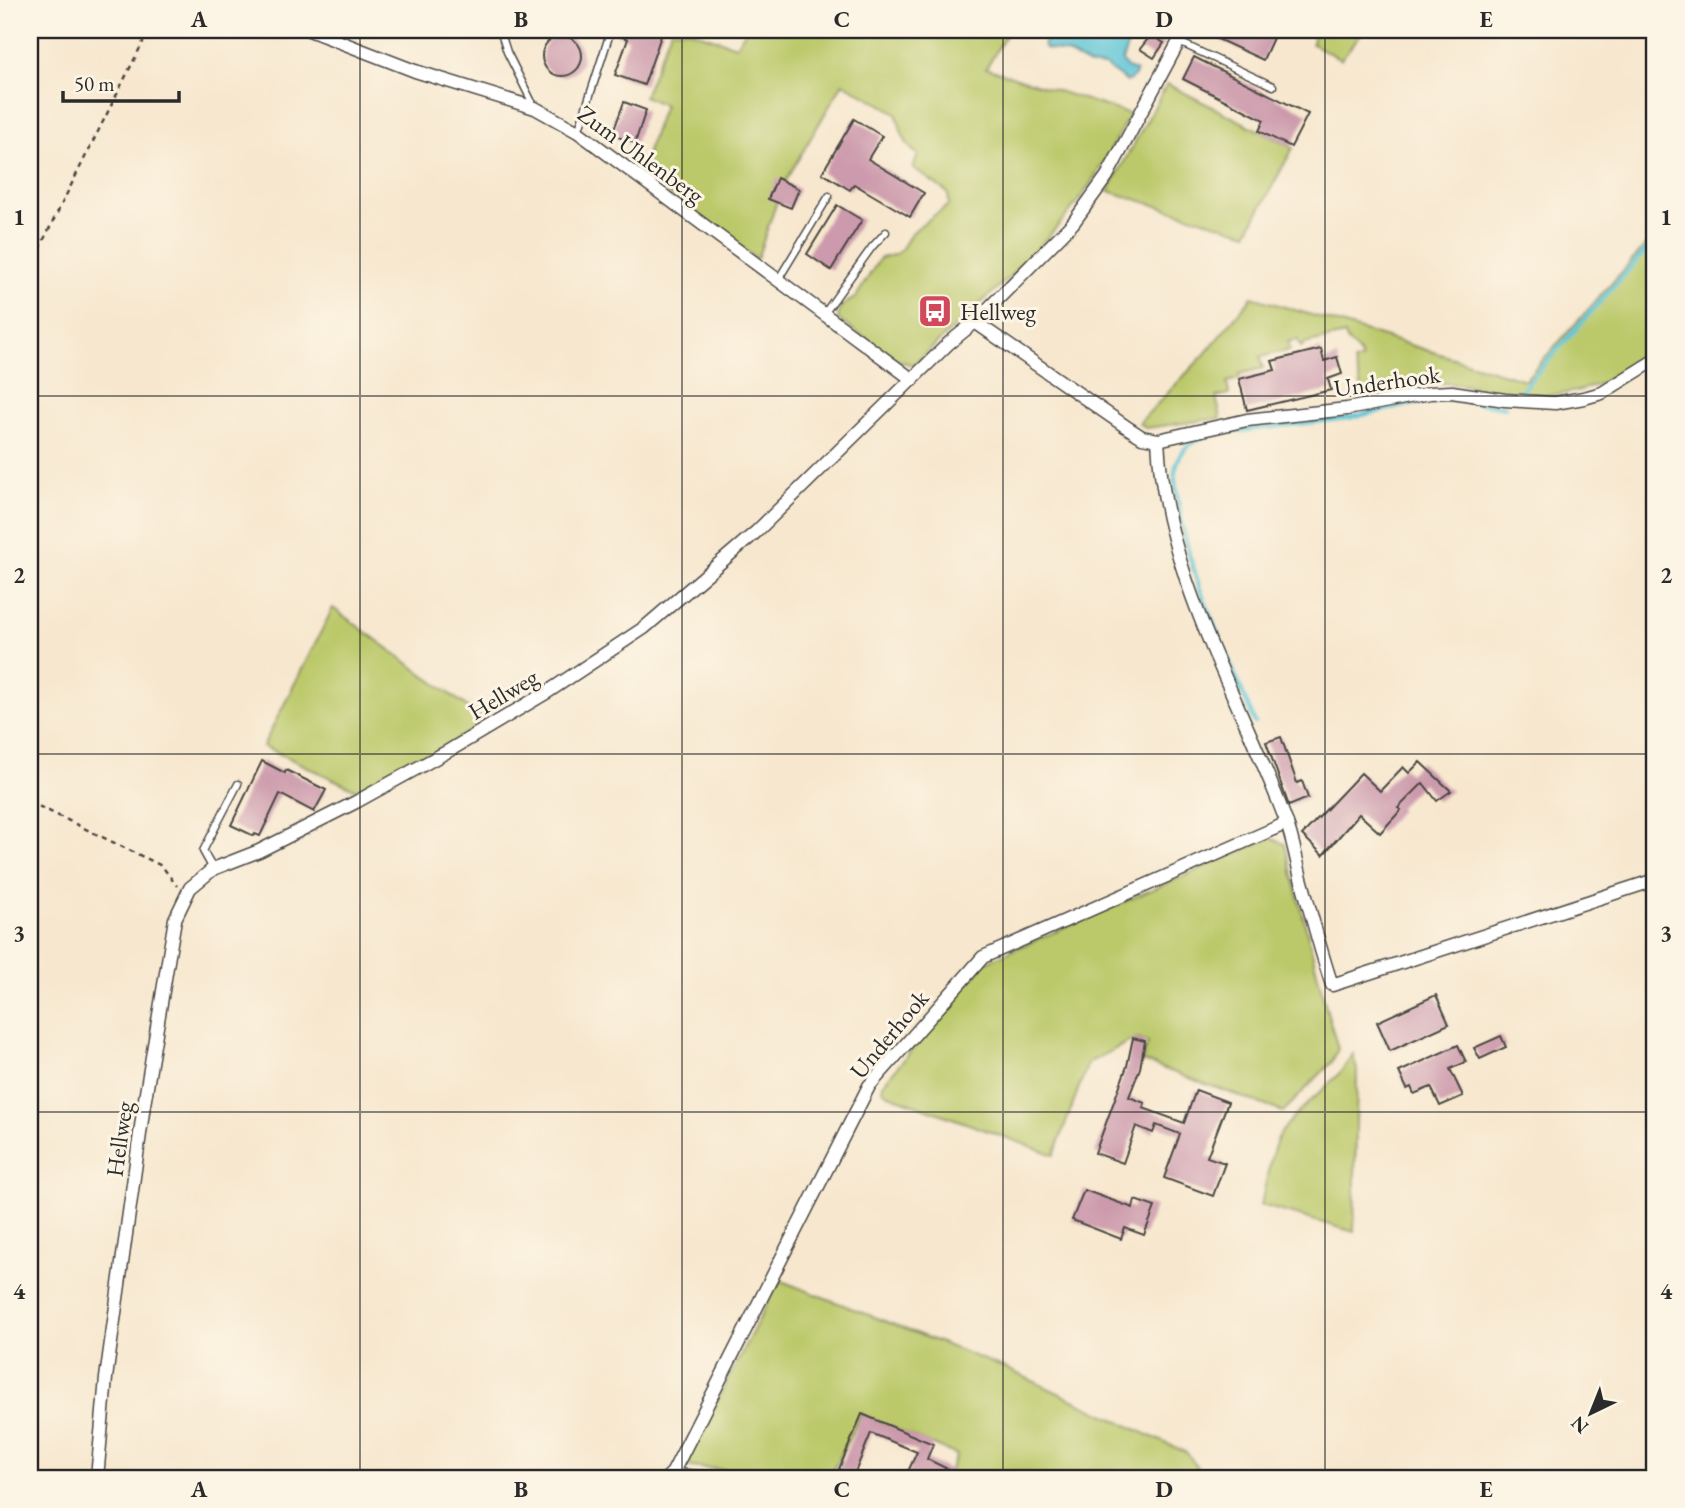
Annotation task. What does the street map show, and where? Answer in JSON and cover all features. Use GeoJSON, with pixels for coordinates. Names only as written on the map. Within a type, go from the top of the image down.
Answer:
{"type":"FeatureCollection","features":[{"type":"Feature","properties":{"kind":"street","name":"Zum Uhlenberg"},"geometry":{"type":"LineString","coordinates":[[309,30],[415,71],[535,108],[578,132],[913,380]]}},
{"type":"Feature","properties":{"kind":"street","name":"Hellweg"},"geometry":{"type":"LineString","coordinates":[[97,1478],[106,1378],[144,1105],[175,919],[190,888],[213,869],[259,851],[356,802],[550,691],[644,628],[756,532],[949,343],[975,323],[1073,223],[1107,176],[1185,30]]}},
{"type":"Feature","properties":{"kind":"street"},"geometry":{"type":"LineString","coordinates":[[975,323],[1125,426],[1143,436],[1158,440],[1159,462],[1180,559],[1197,608],[1287,823],[1332,985],[1655,880]]}},
{"type":"Feature","properties":{"kind":"street","name":"Underhook"},"geometry":{"type":"LineString","coordinates":[[1158,440],[1247,420],[1347,409],[1430,393],[1452,392],[1525,402],[1584,398],[1602,393],[1655,360]]}},
{"type":"Feature","properties":{"kind":"street","name":"Underhook"},"geometry":{"type":"LineString","coordinates":[[670,1475],[869,1086],[983,957],[1287,823]]}},
{"type":"Feature","properties":{"kind":"lane"},"geometry":{"type":"LineString","coordinates":[[500,30],[507,52],[535,108]]}},
{"type":"Feature","properties":{"kind":"lane"},"geometry":{"type":"LineString","coordinates":[[578,132],[611,30]]}},
{"type":"Feature","properties":{"kind":"lane"},"geometry":{"type":"LineString","coordinates":[[1179,42],[1273,86]]}},
{"type":"Feature","properties":{"kind":"lane"},"geometry":{"type":"LineString","coordinates":[[778,280],[828,196]]}},
{"type":"Feature","properties":{"kind":"lane"},"geometry":{"type":"LineString","coordinates":[[824,314],[872,247],[886,232]]}},
{"type":"Feature","properties":{"kind":"lane"},"geometry":{"type":"LineString","coordinates":[[213,869],[203,851],[238,785]]}},
{"type":"Feature","properties":{"kind":"lane"},"geometry":{"type":"LineString","coordinates":[[670,1475],[753,1478]]}},
{"type":"Feature","properties":{"kind":"path"},"geometry":{"type":"LineString","coordinates":[[30,267],[149,30]]}},
{"type":"Feature","properties":{"kind":"path"},"geometry":{"type":"LineString","coordinates":[[30,802],[162,866],[186,897]]}},
{"type":"Feature","properties":{"kind":"green space"},"geometry":{"type":"Polygon","coordinates":[[[671,30],[689,30],[736,46],[746,30],[1009,30],[986,68],[1130,114],[1097,174],[1066,217],[1025,262],[913,365],[899,361],[838,319],[840,307],[856,297],[880,258],[901,250],[917,228],[949,205],[948,193],[913,168],[918,155],[906,141],[896,113],[843,83],[782,187],[757,259],[640,172],[664,105],[644,96],[671,30]]]}},
{"type":"Feature","properties":{"kind":"green space"},"geometry":{"type":"Polygon","coordinates":[[[1314,30],[1364,30],[1341,59],[1312,44],[1314,30]]]}},
{"type":"Feature","properties":{"kind":"green space"},"geometry":{"type":"Polygon","coordinates":[[[1167,84],[1293,148],[1247,233],[1108,191],[1167,84]]]}},
{"type":"Feature","properties":{"kind":"green space"},"geometry":{"type":"Polygon","coordinates":[[[1655,235],[1655,351],[1606,381],[1554,395],[1434,383],[1365,398],[1354,362],[1362,359],[1345,335],[1304,344],[1301,347],[1297,339],[1288,342],[1290,350],[1260,357],[1263,368],[1239,374],[1239,379],[1227,382],[1229,394],[1216,397],[1221,418],[1147,428],[1139,423],[1204,355],[1252,297],[1525,380],[1655,235]]]}},
{"type":"Feature","properties":{"kind":"green space"},"geometry":{"type":"Polygon","coordinates":[[[333,608],[488,722],[363,793],[263,746],[333,608]]]}},
{"type":"Feature","properties":{"kind":"green space"},"geometry":{"type":"Polygon","coordinates":[[[1271,838],[1285,844],[1338,1049],[1332,1062],[1283,1112],[1142,1061],[1148,1043],[1136,1038],[1088,1063],[1054,1155],[889,1095],[882,1089],[883,1084],[986,962],[1271,838]]]}},
{"type":"Feature","properties":{"kind":"green space"},"geometry":{"type":"Polygon","coordinates":[[[1353,1054],[1357,1070],[1354,1232],[1261,1205],[1279,1136],[1296,1114],[1337,1076],[1353,1054]]]}},
{"type":"Feature","properties":{"kind":"green space"},"geometry":{"type":"Polygon","coordinates":[[[779,1280],[1005,1368],[1187,1453],[1200,1471],[1213,1478],[946,1478],[957,1455],[861,1414],[829,1478],[691,1467],[688,1457],[779,1280]]]}},
{"type":"Feature","properties":{"kind":"water"},"geometry":{"type":"Polygon","coordinates":[[[1053,30],[1133,30],[1122,61],[1127,68],[1136,71],[1135,76],[1127,82],[1105,66],[1089,65],[1067,53],[1045,48],[1043,45],[1053,30]]]}},
{"type":"Feature","properties":{"kind":"building"},"geometry":{"type":"Polygon","coordinates":[[[617,30],[663,30],[644,85],[615,75],[628,39],[616,34],[617,30]]]}},
{"type":"Feature","properties":{"kind":"building"},"geometry":{"type":"Polygon","coordinates":[[[1198,30],[1256,30],[1273,38],[1263,60],[1198,30]]]}},
{"type":"Feature","properties":{"kind":"building"},"geometry":{"type":"Polygon","coordinates":[[[1151,35],[1164,43],[1154,58],[1140,49],[1151,35]]]}},
{"type":"Feature","properties":{"kind":"building"},"geometry":{"type":"Polygon","coordinates":[[[562,36],[576,42],[582,56],[576,70],[562,76],[548,70],[542,56],[548,42],[562,36]]]}},
{"type":"Feature","properties":{"kind":"building"},"geometry":{"type":"Polygon","coordinates":[[[1194,57],[1308,114],[1291,147],[1259,131],[1264,120],[1183,79],[1194,57]]]}},
{"type":"Feature","properties":{"kind":"building"},"geometry":{"type":"Polygon","coordinates":[[[624,102],[646,110],[635,143],[612,135],[624,102]]]}},
{"type":"Feature","properties":{"kind":"building"},"geometry":{"type":"Polygon","coordinates":[[[854,119],[882,136],[868,159],[924,193],[910,217],[854,184],[850,190],[822,173],[854,119]]]}},
{"type":"Feature","properties":{"kind":"building"},"geometry":{"type":"Polygon","coordinates":[[[777,178],[799,189],[791,208],[768,199],[777,178]]]}},
{"type":"Feature","properties":{"kind":"building"},"geometry":{"type":"Polygon","coordinates":[[[837,205],[862,220],[831,270],[807,254],[837,205]]]}},
{"type":"Feature","properties":{"kind":"building"},"geometry":{"type":"Polygon","coordinates":[[[1321,349],[1324,361],[1337,357],[1342,374],[1328,379],[1331,390],[1247,410],[1239,379],[1275,370],[1272,361],[1321,349]]]}},
{"type":"Feature","properties":{"kind":"building"},"geometry":{"type":"Polygon","coordinates":[[[1281,737],[1297,783],[1302,781],[1308,798],[1289,806],[1266,742],[1281,737]]]}},
{"type":"Feature","properties":{"kind":"building"},"geometry":{"type":"Polygon","coordinates":[[[262,761],[326,790],[314,812],[280,794],[260,836],[254,836],[231,825],[262,761]]]}},
{"type":"Feature","properties":{"kind":"building"},"geometry":{"type":"Polygon","coordinates":[[[1420,762],[1451,791],[1437,801],[1423,783],[1398,808],[1401,810],[1380,833],[1359,814],[1323,855],[1302,835],[1361,773],[1380,791],[1403,767],[1409,773],[1420,762]]]}},
{"type":"Feature","properties":{"kind":"building"},"geometry":{"type":"Polygon","coordinates":[[[1436,995],[1449,1024],[1390,1051],[1377,1022],[1436,995]]]}},
{"type":"Feature","properties":{"kind":"building"},"geometry":{"type":"Polygon","coordinates":[[[1501,1036],[1506,1047],[1480,1059],[1474,1048],[1501,1036]]]}},
{"type":"Feature","properties":{"kind":"building"},"geometry":{"type":"Polygon","coordinates":[[[1133,1038],[1145,1041],[1140,1068],[1129,1097],[1145,1103],[1143,1108],[1184,1123],[1196,1090],[1228,1102],[1207,1157],[1225,1163],[1213,1196],[1164,1178],[1180,1134],[1156,1125],[1153,1133],[1136,1126],[1123,1163],[1095,1153],[1127,1066],[1133,1038]]]}},
{"type":"Feature","properties":{"kind":"building"},"geometry":{"type":"Polygon","coordinates":[[[1458,1045],[1466,1062],[1450,1069],[1463,1096],[1440,1106],[1431,1087],[1414,1094],[1411,1087],[1407,1089],[1399,1072],[1458,1045]]]}},
{"type":"Feature","properties":{"kind":"building"},"geometry":{"type":"Polygon","coordinates":[[[1084,1190],[1133,1208],[1135,1200],[1155,1207],[1144,1235],[1125,1228],[1121,1239],[1072,1220],[1084,1190]]]}},
{"type":"Feature","properties":{"kind":"building"},"geometry":{"type":"Polygon","coordinates":[[[862,1414],[933,1444],[927,1459],[966,1478],[905,1478],[917,1452],[871,1433],[854,1475],[839,1469],[862,1414]]]}},
{"type":"Feature","properties":{"kind":"waterway"},"geometry":{"type":"LineString","coordinates":[[1519,393],[1655,240]]}},
{"type":"Feature","properties":{"kind":"waterway"},"geometry":{"type":"LineString","coordinates":[[1255,723],[1209,614],[1190,558],[1175,482],[1176,468],[1182,452],[1195,441],[1212,434],[1348,418],[1430,400],[1453,399],[1505,407]]}},
{"type":"Feature","properties":{"kind":"place","name":"Hellweg"},"geometry":{"type":"Point","coordinates":[935,311]}}]}
